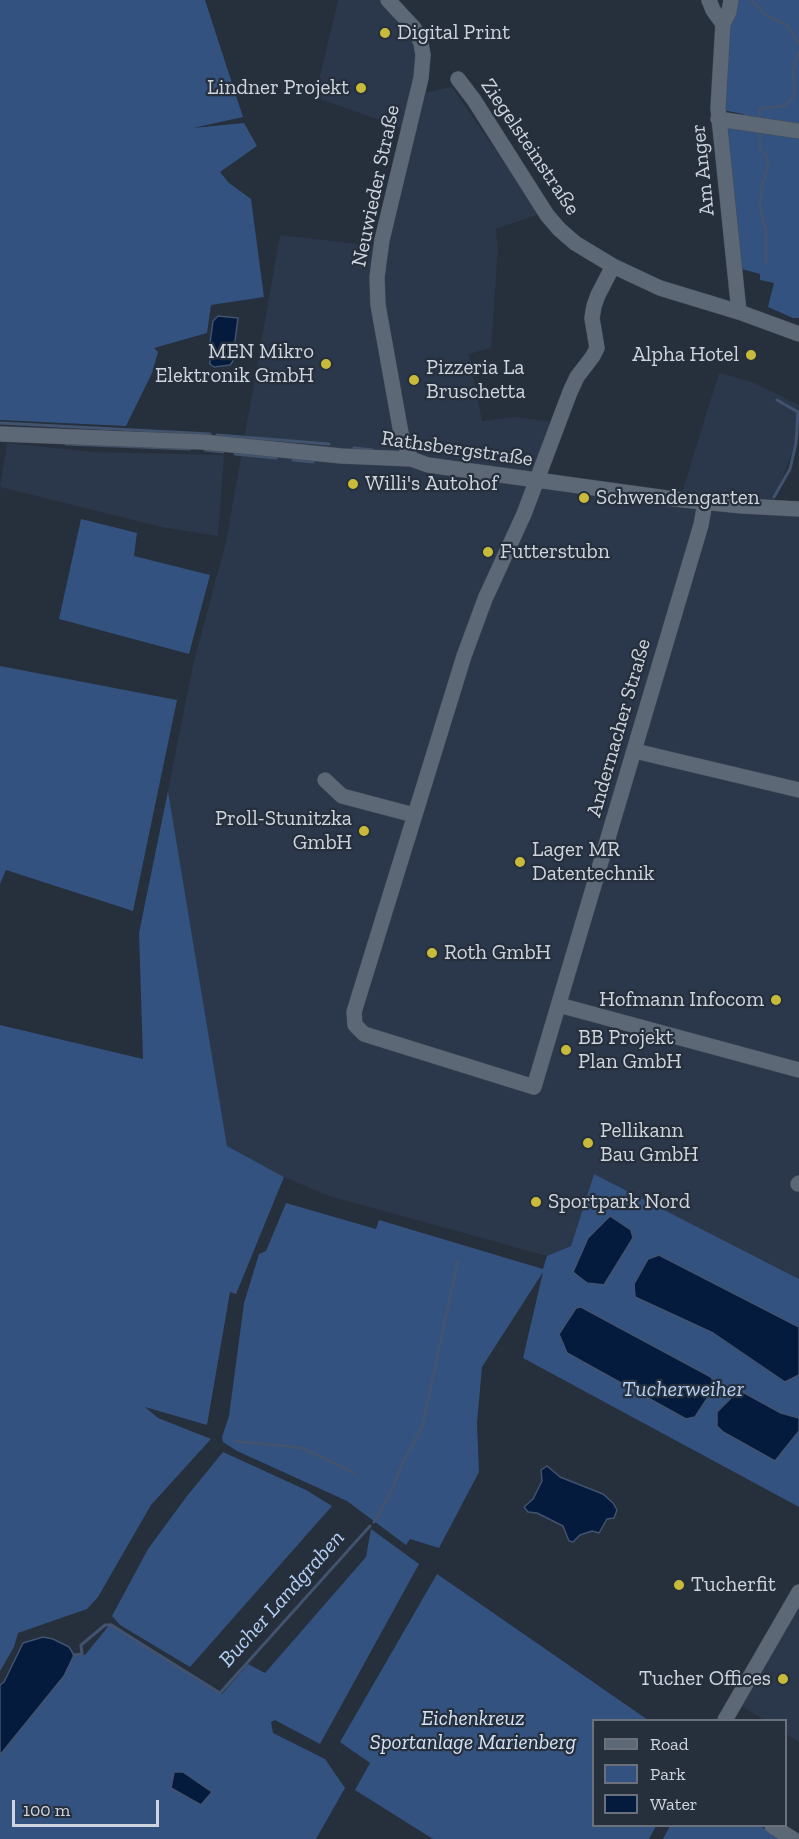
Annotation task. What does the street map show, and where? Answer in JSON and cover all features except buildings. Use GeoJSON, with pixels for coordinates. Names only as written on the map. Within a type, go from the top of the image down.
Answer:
{"type":"FeatureCollection","features":[{"type":"Feature","properties":{"kind":"street","name":"Neuwieder Straße"},"geometry":{"type":"LineString","coordinates":[[388,0],[414,28],[423,49],[423,68],[382,240],[377,277],[378,305],[401,433],[411,459]]}},
{"type":"Feature","properties":{"kind":"street"},"geometry":{"type":"LineString","coordinates":[[709,0],[712,10],[723,24]]}},
{"type":"Feature","properties":{"kind":"street","name":"Am Anger"},"geometry":{"type":"LineString","coordinates":[[731,0],[729,12],[723,24],[718,119],[738,312]]}},
{"type":"Feature","properties":{"kind":"street","name":"Ziegelsteinstraße"},"geometry":{"type":"LineString","coordinates":[[458,79],[553,222],[574,243],[613,266],[660,288],[799,334]]}},
{"type":"Feature","properties":{"kind":"street"},"geometry":{"type":"LineString","coordinates":[[718,119],[799,131]]}},
{"type":"Feature","properties":{"kind":"street"},"geometry":{"type":"LineString","coordinates":[[536,480],[570,392],[577,377],[597,348],[592,331],[594,306],[613,266]]}},
{"type":"Feature","properties":{"kind":"street","name":"Rathsbergstraße"},"geometry":{"type":"LineString","coordinates":[[0,434],[213,443],[341,456],[411,459],[428,465],[705,503],[799,509]]}},
{"type":"Feature","properties":{"kind":"street","name":"Andernacher Straße"},"geometry":{"type":"LineString","coordinates":[[536,480],[524,514],[475,626],[354,1012],[355,1025],[364,1034],[534,1087],[635,751],[701,525],[705,503]]}},
{"type":"Feature","properties":{"kind":"street"},"geometry":{"type":"LineString","coordinates":[[635,751],[799,790]]}},
{"type":"Feature","properties":{"kind":"street"},"geometry":{"type":"LineString","coordinates":[[325,780],[342,796],[414,815]]}},
{"type":"Feature","properties":{"kind":"street"},"geometry":{"type":"LineString","coordinates":[[560,1005],[799,1070]]}},
{"type":"Feature","properties":{"kind":"street"},"geometry":{"type":"LineString","coordinates":[[726,1719],[799,1592]]}},
{"type":"Feature","properties":{"kind":"street"},"geometry":{"type":"LineString","coordinates":[[774,1827],[793,1839]]}},
{"type":"Feature","properties":{"kind":"shaded area"},"geometry":{"type":"Polygon","coordinates":[[[338,0],[380,0],[400,18],[418,50],[413,95],[452,87],[540,214],[496,229],[498,250],[491,348],[469,354],[482,421],[515,417],[561,423],[544,479],[680,499],[719,373],[752,382],[799,405],[799,436],[772,504],[799,507],[799,1279],[594,1174],[571,1246],[547,1256],[329,1196],[284,1177],[227,1146],[168,791],[193,665],[226,542],[280,235],[375,246],[404,129],[315,97],[338,0]]]}},
{"type":"Feature","properties":{"kind":"shaded area"},"geometry":{"type":"Polygon","coordinates":[[[7,443],[94,452],[224,455],[218,536],[161,527],[0,487],[7,443]]]}},
{"type":"Feature","properties":{"kind":"shaded area"},"geometry":{"type":"Polygon","coordinates":[[[799,1598],[799,1742],[787,1735],[787,1719],[762,1719],[739,1705],[799,1598]]]}},
{"type":"Feature","properties":{"kind":"green space"},"geometry":{"type":"Polygon","coordinates":[[[0,0],[205,0],[243,117],[193,128],[244,123],[257,146],[220,172],[229,183],[251,199],[264,297],[211,305],[207,333],[154,348],[158,352],[152,373],[126,426],[0,420],[0,0]]]}},
{"type":"Feature","properties":{"kind":"green space"},"geometry":{"type":"Polygon","coordinates":[[[734,0],[799,0],[799,127],[745,117],[743,114],[723,110],[734,0]]]}},
{"type":"Feature","properties":{"kind":"green space"},"geometry":{"type":"Polygon","coordinates":[[[732,126],[799,135],[799,318],[793,318],[768,307],[774,283],[760,280],[760,274],[738,268],[727,129],[732,126]]]}},
{"type":"Feature","properties":{"kind":"green space"},"geometry":{"type":"Polygon","coordinates":[[[81,519],[137,533],[134,556],[210,575],[189,654],[59,619],[81,519]]]}},
{"type":"Feature","properties":{"kind":"green space"},"geometry":{"type":"Polygon","coordinates":[[[0,666],[177,700],[133,911],[6,870],[0,884],[0,666]]]}},
{"type":"Feature","properties":{"kind":"green space"},"geometry":{"type":"Polygon","coordinates":[[[168,791],[227,1146],[284,1177],[236,1294],[230,1292],[207,1425],[145,1407],[158,1418],[211,1439],[151,1505],[98,1597],[87,1609],[18,1633],[14,1647],[0,1671],[0,1025],[143,1059],[139,933],[168,791]]]}},
{"type":"Feature","properties":{"kind":"green space"},"geometry":{"type":"Polygon","coordinates":[[[594,1174],[799,1279],[799,1327],[659,1255],[636,1297],[713,1333],[785,1382],[799,1375],[799,1418],[781,1413],[739,1390],[717,1411],[717,1426],[723,1432],[775,1461],[799,1431],[799,1507],[523,1358],[543,1272],[482,1367],[477,1423],[479,1472],[439,1548],[410,1539],[406,1545],[347,1501],[237,1451],[223,1442],[222,1437],[229,1416],[244,1303],[259,1254],[266,1251],[286,1203],[376,1229],[379,1220],[543,1269],[547,1256],[571,1246],[594,1174]],[[581,1307],[576,1308],[711,1377],[581,1307]]]}},
{"type":"Feature","properties":{"kind":"green space"},"geometry":{"type":"Polygon","coordinates":[[[223,1452],[306,1490],[332,1506],[190,1667],[120,1625],[112,1616],[148,1549],[223,1452]]]}},
{"type":"Feature","properties":{"kind":"green space"},"geometry":{"type":"Polygon","coordinates":[[[371,1529],[419,1564],[320,1744],[275,1720],[271,1722],[273,1733],[325,1759],[345,1788],[316,1839],[0,1839],[0,1755],[64,1676],[74,1655],[85,1655],[111,1623],[222,1694],[248,1664],[265,1673],[366,1557],[371,1529]]]}},
{"type":"Feature","properties":{"kind":"green space","name":"Eichenkreuz Sportanlage Marienberg"},"geometry":{"type":"Polygon","coordinates":[[[437,1574],[647,1719],[592,1719],[592,1827],[655,1827],[649,1839],[433,1839],[355,1790],[370,1763],[340,1742],[437,1574]]]}},
{"type":"Feature","properties":{"kind":"green space"},"geometry":{"type":"Polygon","coordinates":[[[669,1827],[762,1827],[781,1839],[663,1839],[669,1827]]]}},
{"type":"Feature","properties":{"kind":"water"},"geometry":{"type":"Polygon","coordinates":[[[218,316],[238,318],[235,341],[228,350],[233,361],[230,365],[214,367],[210,364],[210,343],[213,321],[218,316]]]}},
{"type":"Feature","properties":{"kind":"water"},"geometry":{"type":"Polygon","coordinates":[[[610,1216],[631,1230],[633,1238],[604,1285],[587,1283],[573,1272],[588,1238],[610,1216]]]}},
{"type":"Feature","properties":{"kind":"water","name":"Tucherweiher"},"geometry":{"type":"Polygon","coordinates":[[[659,1255],[799,1327],[799,1375],[785,1382],[713,1333],[635,1297],[634,1284],[648,1259],[659,1255]]]}},
{"type":"Feature","properties":{"kind":"water","name":"Tucherweiher"},"geometry":{"type":"Polygon","coordinates":[[[581,1307],[711,1377],[716,1385],[695,1417],[686,1419],[567,1353],[559,1334],[576,1308],[581,1307]]]}},
{"type":"Feature","properties":{"kind":"water","name":"Tucherweiher"},"geometry":{"type":"Polygon","coordinates":[[[739,1390],[781,1413],[799,1418],[799,1431],[775,1461],[723,1432],[717,1426],[717,1412],[739,1390]]]}},
{"type":"Feature","properties":{"kind":"water"},"geometry":{"type":"Polygon","coordinates":[[[547,1466],[560,1477],[603,1494],[613,1503],[617,1510],[614,1518],[607,1519],[599,1533],[592,1531],[580,1535],[573,1542],[569,1541],[563,1526],[537,1513],[528,1512],[524,1507],[533,1499],[542,1481],[541,1470],[547,1466]]]}},
{"type":"Feature","properties":{"kind":"water"},"geometry":{"type":"Polygon","coordinates":[[[43,1637],[69,1647],[74,1655],[64,1676],[0,1755],[0,1685],[4,1682],[23,1643],[43,1637]]]}},
{"type":"Feature","properties":{"kind":"water"},"geometry":{"type":"Polygon","coordinates":[[[174,1772],[183,1772],[212,1792],[201,1805],[171,1788],[174,1772]]]}},
{"type":"Feature","properties":{"kind":"waterway"},"geometry":{"type":"LineString","coordinates":[[751,0],[766,15],[787,25],[799,44]]}},
{"type":"Feature","properties":{"kind":"waterway"},"geometry":{"type":"LineString","coordinates":[[760,116],[759,109],[784,106],[791,100],[795,92],[793,70],[799,52]]}},
{"type":"Feature","properties":{"kind":"waterway"},"geometry":{"type":"LineString","coordinates":[[760,132],[760,148],[766,155],[768,166],[762,185],[760,208],[766,230],[766,263]]}},
{"type":"Feature","properties":{"kind":"waterway"},"geometry":{"type":"LineString","coordinates":[[774,497],[790,469],[796,443],[798,412],[777,400]]}},
{"type":"Feature","properties":{"kind":"waterway"},"geometry":{"type":"LineString","coordinates":[[0,423],[210,434]]}},
{"type":"Feature","properties":{"kind":"waterway"},"geometry":{"type":"LineString","coordinates":[[217,435],[329,444]]}},
{"type":"Feature","properties":{"kind":"waterway"},"geometry":{"type":"LineString","coordinates":[[66,444],[190,449]]}},
{"type":"Feature","properties":{"kind":"waterway"},"geometry":{"type":"LineString","coordinates":[[354,448],[373,450]]}},
{"type":"Feature","properties":{"kind":"waterway"},"geometry":{"type":"LineString","coordinates":[[205,450],[223,452]]}},
{"type":"Feature","properties":{"kind":"waterway"},"geometry":{"type":"LineString","coordinates":[[235,454],[276,458]]}},
{"type":"Feature","properties":{"kind":"waterway"},"geometry":{"type":"LineString","coordinates":[[293,460],[313,462]]}},
{"type":"Feature","properties":{"kind":"waterway","name":"Bucher Landgraben"},"geometry":{"type":"LineString","coordinates":[[374,1522],[422,1427],[458,1261]]}},
{"type":"Feature","properties":{"kind":"waterway"},"geometry":{"type":"LineString","coordinates":[[235,1441],[302,1448],[354,1473]]}},
{"type":"Feature","properties":{"kind":"waterway","name":"Bucher Landgraben"},"geometry":{"type":"LineString","coordinates":[[74,1655],[82,1654],[81,1645],[105,1625],[111,1625],[220,1693],[370,1526]]}},
{"type":"Feature","properties":{"kind":"place","name":"Digital Print"},"geometry":{"type":"Point","coordinates":[385,33]}},
{"type":"Feature","properties":{"kind":"place","name":"Lindner Projekt"},"geometry":{"type":"Point","coordinates":[361,88]}},
{"type":"Feature","properties":{"kind":"place","name":"Alpha Hotel"},"geometry":{"type":"Point","coordinates":[751,355]}},
{"type":"Feature","properties":{"kind":"place","name":"MEN Mikro Elektronik GmbH"},"geometry":{"type":"Point","coordinates":[326,364]}},
{"type":"Feature","properties":{"kind":"place","name":"Pizzeria La Bruschetta"},"geometry":{"type":"Point","coordinates":[414,380]}},
{"type":"Feature","properties":{"kind":"place","name":"Willi's Autohof"},"geometry":{"type":"Point","coordinates":[353,484]}},
{"type":"Feature","properties":{"kind":"place","name":"Schwendengarten"},"geometry":{"type":"Point","coordinates":[584,498]}},
{"type":"Feature","properties":{"kind":"place","name":"Futterstubn"},"geometry":{"type":"Point","coordinates":[488,552]}},
{"type":"Feature","properties":{"kind":"place","name":"Proll-Stunitzka GmbH"},"geometry":{"type":"Point","coordinates":[364,831]}},
{"type":"Feature","properties":{"kind":"place","name":"Lager MR Datentechnik"},"geometry":{"type":"Point","coordinates":[520,862]}},
{"type":"Feature","properties":{"kind":"place","name":"Roth GmbH"},"geometry":{"type":"Point","coordinates":[432,953]}},
{"type":"Feature","properties":{"kind":"place","name":"Hofmann Infocom"},"geometry":{"type":"Point","coordinates":[776,1000]}},
{"type":"Feature","properties":{"kind":"place","name":"BB Projekt Plan GmbH"},"geometry":{"type":"Point","coordinates":[566,1050]}},
{"type":"Feature","properties":{"kind":"place","name":"Pellikann Bau GmbH"},"geometry":{"type":"Point","coordinates":[588,1143]}},
{"type":"Feature","properties":{"kind":"place","name":"Sportpark Nord"},"geometry":{"type":"Point","coordinates":[536,1202]}},
{"type":"Feature","properties":{"kind":"place","name":"Tucherfit"},"geometry":{"type":"Point","coordinates":[679,1585]}},
{"type":"Feature","properties":{"kind":"place","name":"Tucher Offices"},"geometry":{"type":"Point","coordinates":[783,1679]}}]}
